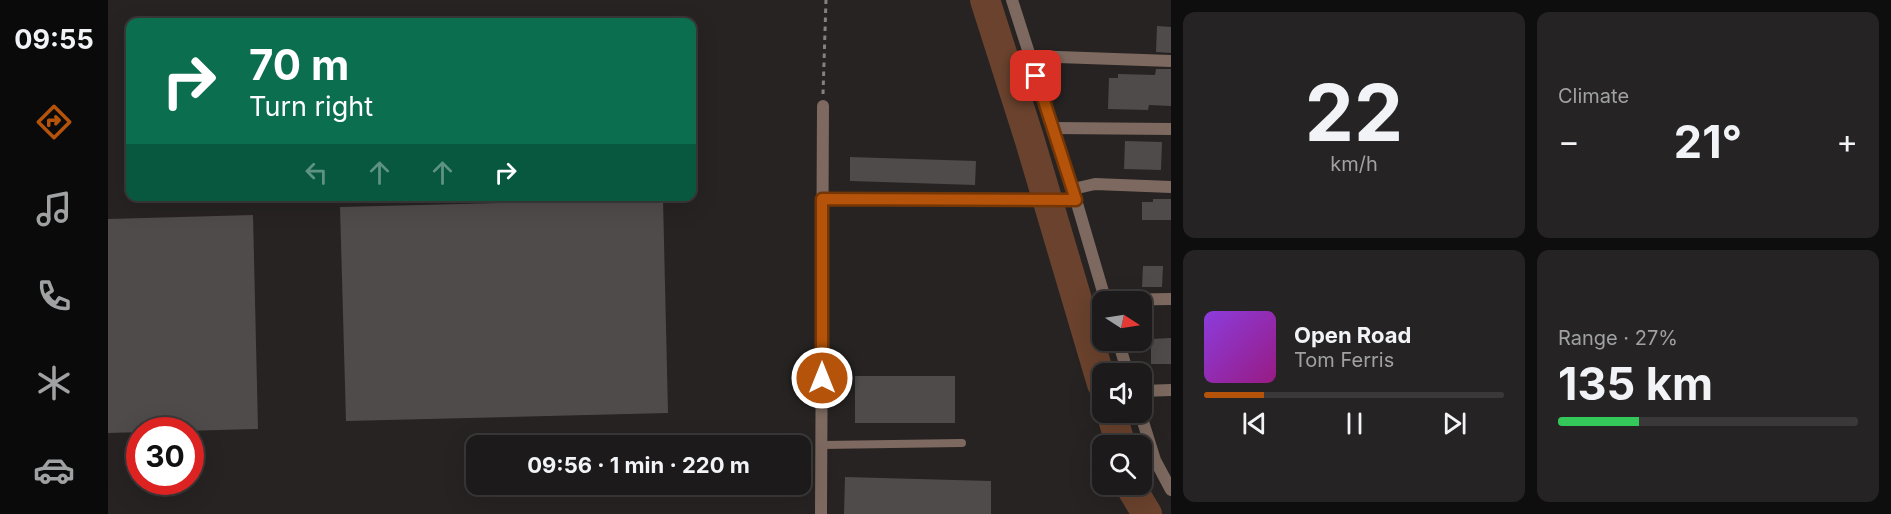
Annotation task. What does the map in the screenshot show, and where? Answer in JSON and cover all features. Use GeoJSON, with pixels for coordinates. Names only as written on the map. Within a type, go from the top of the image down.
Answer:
{"type":"FeatureCollection","features":[{"type":"Feature","properties":{"kind":"street"},"geometry":{"type":"LineString","coordinates":[[1012,0],[1075,194],[1103,291]]}},
{"type":"Feature","properties":{"kind":"street"},"geometry":{"type":"LineString","coordinates":[[1030,56],[1171,61]]}},
{"type":"Feature","properties":{"kind":"street"},"geometry":{"type":"LineString","coordinates":[[821,514],[823,106]]}},
{"type":"Feature","properties":{"kind":"street"},"geometry":{"type":"LineString","coordinates":[[1053,128],[1171,129]]}},
{"type":"Feature","properties":{"kind":"street"},"geometry":{"type":"LineString","coordinates":[[822,199],[1057,200],[1095,184],[1171,187]]}},
{"type":"Feature","properties":{"kind":"street"},"geometry":{"type":"LineString","coordinates":[[1152,300],[1171,299]]}},
{"type":"Feature","properties":{"kind":"street"},"geometry":{"type":"LineString","coordinates":[[1152,391],[1171,390]]}},
{"type":"Feature","properties":{"kind":"street"},"geometry":{"type":"LineString","coordinates":[[1143,423],[1155,460],[1171,490]]}},
{"type":"Feature","properties":{"kind":"lane"},"geometry":{"type":"LineString","coordinates":[[822,445],[962,443]]}},
{"type":"Feature","properties":{"kind":"path"},"geometry":{"type":"LineString","coordinates":[[823,106],[826,0]]}},
{"type":"Feature","properties":{"kind":"building"},"geometry":{"type":"Polygon","coordinates":[[[1157,26],[1171,27],[1171,53],[1156,52],[1157,26]]]}},
{"type":"Feature","properties":{"kind":"building"},"geometry":{"type":"Polygon","coordinates":[[[1156,69],[1171,69],[1171,106],[1149,105],[1148,110],[1108,109],[1109,78],[1118,78],[1118,74],[1155,75],[1156,69]]]}},
{"type":"Feature","properties":{"kind":"building"},"geometry":{"type":"Polygon","coordinates":[[[1125,141],[1162,142],[1161,170],[1124,169],[1125,141]]]}},
{"type":"Feature","properties":{"kind":"building"},"geometry":{"type":"Polygon","coordinates":[[[850,157],[976,161],[975,185],[850,181],[850,157]]]}},
{"type":"Feature","properties":{"kind":"building"},"geometry":{"type":"Polygon","coordinates":[[[1153,199],[1171,199],[1171,220],[1142,220],[1142,202],[1153,202],[1153,199]]]}},
{"type":"Feature","properties":{"kind":"building"},"geometry":{"type":"Polygon","coordinates":[[[663,201],[668,413],[346,421],[340,207],[663,201]]]}},
{"type":"Feature","properties":{"kind":"building"},"geometry":{"type":"Polygon","coordinates":[[[253,215],[258,429],[204,430],[204,417],[126,417],[126,433],[108,433],[108,219],[253,215]]]}},
{"type":"Feature","properties":{"kind":"building"},"geometry":{"type":"Polygon","coordinates":[[[1143,266],[1163,266],[1162,287],[1142,287],[1143,266]]]}},
{"type":"Feature","properties":{"kind":"building"},"geometry":{"type":"Polygon","coordinates":[[[1171,338],[1171,364],[1151,363],[1152,339],[1171,338]]]}},
{"type":"Feature","properties":{"kind":"building"},"geometry":{"type":"Polygon","coordinates":[[[855,376],[955,376],[955,423],[855,423],[855,376]]]}},
{"type":"Feature","properties":{"kind":"building"},"geometry":{"type":"Polygon","coordinates":[[[845,477],[991,481],[991,514],[844,514],[845,477]]]}},
{"type":"Feature","properties":{"kind":"waterway"},"geometry":{"type":"LineString","coordinates":[[985,0],[1030,141],[1096,363]]}},
{"type":"Feature","properties":{"kind":"waterway"},"geometry":{"type":"LineString","coordinates":[[1114,423],[1118,435]]}},
{"type":"Feature","properties":{"kind":"waterway"},"geometry":{"type":"LineString","coordinates":[[1136,495],[1147,514]]}},
{"type":"Feature","properties":{"kind":"route"},"geometry":{"type":"LineString","coordinates":[[822,378],[822,199],[1076,200],[1036,76]]}}]}
